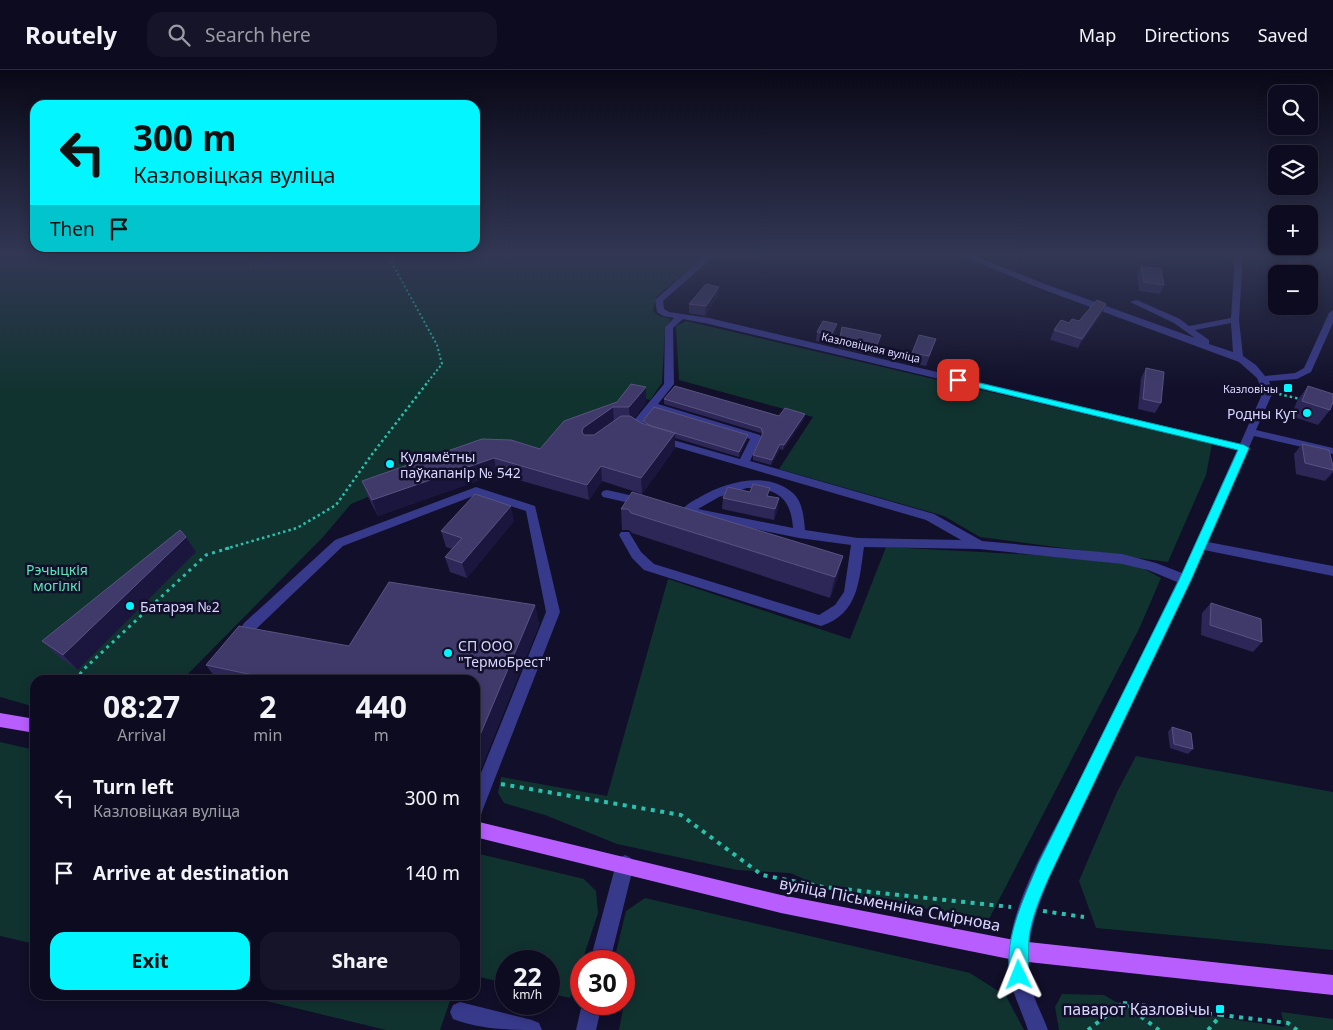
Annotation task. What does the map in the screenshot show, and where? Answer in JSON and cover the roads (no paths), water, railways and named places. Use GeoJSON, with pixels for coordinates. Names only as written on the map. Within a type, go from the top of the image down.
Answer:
{"type":"FeatureCollection","features":[{"type":"Feature","properties":{"kind":"main road"},"geometry":{"type":"LineString","coordinates":[[0,720],[30,725]]}},
{"type":"Feature","properties":{"kind":"main road","name":"вуліца Пісьменніка Смірнова"},"geometry":{"type":"LineString","coordinates":[[480,831],[624,864],[781,904],[1018,951],[1333,985]]}},
{"type":"Feature","properties":{"kind":"street","name":"Казловіцкая вуліца"},"geometry":{"type":"LineString","coordinates":[[660,299],[660,310],[666,314],[719,324],[1244,448]]}},
{"type":"Feature","properties":{"kind":"street"},"geometry":{"type":"LineString","coordinates":[[1038,1030],[1022,990],[1018,951],[1028,909],[1044,870],[1185,580],[1268,392],[1262,379],[1238,357],[1077,299]]}},
{"type":"Feature","properties":{"kind":"street"},"geometry":{"type":"LineString","coordinates":[[1236,299],[1235,320],[1238,357]]}},
{"type":"Feature","properties":{"kind":"street"},"geometry":{"type":"LineString","coordinates":[[1134,302],[1158,312],[1189,329],[1216,349]]}},
{"type":"Feature","properties":{"kind":"street"},"geometry":{"type":"LineString","coordinates":[[1262,379],[1297,376],[1308,370],[1333,313]]}},
{"type":"Feature","properties":{"kind":"street"},"geometry":{"type":"LineString","coordinates":[[634,427],[668,384],[669,328],[680,317]]}},
{"type":"Feature","properties":{"kind":"street"},"geometry":{"type":"LineString","coordinates":[[1168,332],[1235,320]]}},
{"type":"Feature","properties":{"kind":"street"},"geometry":{"type":"LineString","coordinates":[[652,406],[756,437],[742,464]]}},
{"type":"Feature","properties":{"kind":"street"},"geometry":{"type":"LineString","coordinates":[[612,431],[619,426],[634,427],[646,435],[930,517],[979,545]]}},
{"type":"Feature","properties":{"kind":"street"},"geometry":{"type":"LineString","coordinates":[[1251,432],[1333,451]]}},
{"type":"Feature","properties":{"kind":"street"},"geometry":{"type":"LineString","coordinates":[[799,534],[798,514],[790,497],[769,486],[746,485],[727,490],[683,510],[799,534],[858,542],[979,545],[1122,559],[1151,566],[1185,580]]}},
{"type":"Feature","properties":{"kind":"street"},"geometry":{"type":"LineString","coordinates":[[233,650],[249,627],[339,543],[476,491],[531,509],[553,612],[480,797]]}},
{"type":"Feature","properties":{"kind":"street"},"geometry":{"type":"LineString","coordinates":[[607,494],[652,504]]}},
{"type":"Feature","properties":{"kind":"street"},"geometry":{"type":"LineString","coordinates":[[625,535],[636,554],[648,567],[821,621],[840,609],[850,593],[858,542]]}},
{"type":"Feature","properties":{"kind":"street"},"geometry":{"type":"LineString","coordinates":[[1200,546],[1333,571]]}},
{"type":"Feature","properties":{"kind":"street"},"geometry":{"type":"LineString","coordinates":[[603,950],[624,864]]}},
{"type":"Feature","properties":{"kind":"street"},"geometry":{"type":"LineString","coordinates":[[460,1012],[532,1030]]}},
{"type":"Feature","properties":{"kind":"street"},"geometry":{"type":"LineString","coordinates":[[586,1030],[589,1015]]}},
{"type":"Feature","properties":{"kind":"place","name":"Казловічы"},"geometry":{"type":"Point","coordinates":[1288,388]}},
{"type":"Feature","properties":{"kind":"place","name":"Родны Кут"},"geometry":{"type":"Point","coordinates":[1307,413]}},
{"type":"Feature","properties":{"kind":"place","name":"Кулямётны паўкапанір № 542"},"geometry":{"type":"Point","coordinates":[390,464]}},
{"type":"Feature","properties":{"kind":"place","name":"Батарэя №2"},"geometry":{"type":"Point","coordinates":[130,606]}},
{"type":"Feature","properties":{"kind":"place","name":"СП ООО \"ТермоБрест\""},"geometry":{"type":"Point","coordinates":[448,653]}},
{"type":"Feature","properties":{"kind":"place","name":"паварот Казловічы"},"geometry":{"type":"Point","coordinates":[1220,1009]}},
{"type":"Feature","properties":{"kind":"park label","name":"Рэчыцкія могілкі"},"geometry":{"type":"Point","coordinates":[57,578]}}]}
